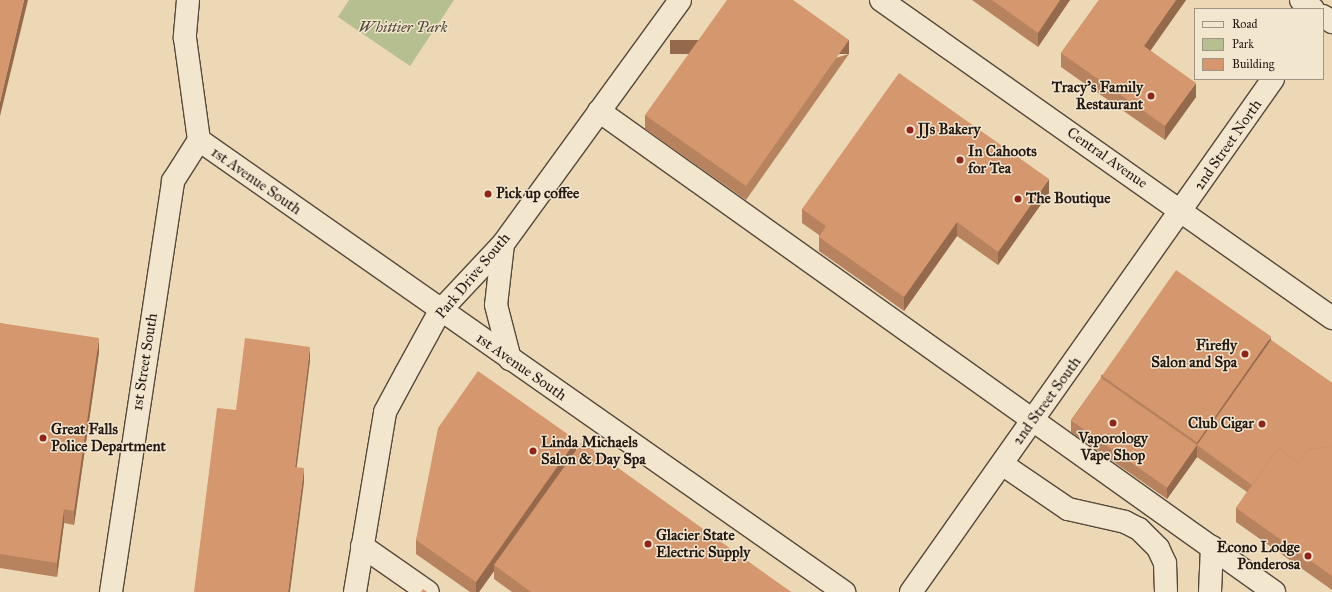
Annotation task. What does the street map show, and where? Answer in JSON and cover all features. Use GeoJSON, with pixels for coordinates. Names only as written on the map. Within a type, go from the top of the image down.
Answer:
{"type":"FeatureCollection","features":[{"type":"Feature","properties":{"kind":"street"},"geometry":{"type":"LineString","coordinates":[[188,0],[185,38],[199,140]]}},
{"type":"Feature","properties":{"kind":"street","name":"Park Drive South"},"geometry":{"type":"LineString","coordinates":[[355,592],[385,412],[440,311],[503,244],[680,0]]}},
{"type":"Feature","properties":{"kind":"street","name":"Central Avenue"},"geometry":{"type":"LineString","coordinates":[[881,0],[1332,318]]}},
{"type":"Feature","properties":{"kind":"street"},"geometry":{"type":"LineString","coordinates":[[1301,0],[1312,8]]}},
{"type":"Feature","properties":{"kind":"street","name":"2nd Street North"},"geometry":{"type":"LineString","coordinates":[[1182,211],[1273,80]]}},
{"type":"Feature","properties":{"kind":"street"},"geometry":{"type":"LineString","coordinates":[[599,111],[1034,419],[1274,592]]}},
{"type":"Feature","properties":{"kind":"street","name":"1st Avenue South"},"geometry":{"type":"LineString","coordinates":[[199,140],[440,311],[844,592]]}},
{"type":"Feature","properties":{"kind":"street","name":"1st Street South"},"geometry":{"type":"LineString","coordinates":[[111,592],[172,181],[199,140]]}},
{"type":"Feature","properties":{"kind":"street","name":"2nd Street South"},"geometry":{"type":"LineString","coordinates":[[911,592],[1182,211]]}},
{"type":"Feature","properties":{"kind":"street"},"geometry":{"type":"LineString","coordinates":[[503,244],[496,306],[510,359]]}},
{"type":"Feature","properties":{"kind":"street"},"geometry":{"type":"LineString","coordinates":[[1002,464],[1068,509],[1125,522],[1138,530],[1158,548],[1165,563],[1166,592]]}},
{"type":"Feature","properties":{"kind":"street"},"geometry":{"type":"LineString","coordinates":[[362,546],[428,592]]}},
{"type":"Feature","properties":{"kind":"street"},"geometry":{"type":"LineString","coordinates":[[1210,592],[1212,547]]}},
{"type":"Feature","properties":{"kind":"green space","name":"Whittier Park"},"geometry":{"type":"Polygon","coordinates":[[[349,0],[454,0],[410,66],[338,17],[349,0]]]}},
{"type":"Feature","properties":{"kind":"building"},"geometry":{"type":"Polygon","coordinates":[[[0,0],[24,0],[0,102],[0,0]]]}},
{"type":"Feature","properties":{"kind":"building"},"geometry":{"type":"Polygon","coordinates":[[[727,0],[793,0],[849,40],[746,186],[645,115],[727,0]]]}},
{"type":"Feature","properties":{"kind":"building"},"geometry":{"type":"Polygon","coordinates":[[[992,0],[1060,0],[1038,33],[992,0]]]}},
{"type":"Feature","properties":{"kind":"building"},"geometry":{"type":"Polygon","coordinates":[[[1099,0],[1176,0],[1144,46],[1196,83],[1165,126],[1061,53],[1099,0]]]}},
{"type":"Feature","properties":{"kind":"building"},"geometry":{"type":"Polygon","coordinates":[[[899,73],[1049,179],[998,252],[957,222],[904,297],[819,237],[826,226],[802,209],[899,73]]]}},
{"type":"Feature","properties":{"kind":"building"},"geometry":{"type":"Polygon","coordinates":[[[1176,270],[1271,337],[1197,442],[1102,376],[1176,270]]]}},
{"type":"Feature","properties":{"kind":"building","name":"Great Falls Police Department"},"geometry":{"type":"Polygon","coordinates":[[[0,323],[99,338],[74,511],[64,509],[57,563],[0,554],[0,323]]]}},
{"type":"Feature","properties":{"kind":"building"},"geometry":{"type":"Polygon","coordinates":[[[245,338],[310,347],[295,467],[304,468],[288,592],[194,592],[217,408],[236,410],[245,338]]]}},
{"type":"Feature","properties":{"kind":"building","name":"Club Cigar"},"geometry":{"type":"Polygon","coordinates":[[[1271,340],[1332,383],[1332,446],[1307,450],[1299,463],[1278,448],[1252,485],[1197,445],[1271,340]]]}},
{"type":"Feature","properties":{"kind":"building"},"geometry":{"type":"Polygon","coordinates":[[[478,371],[576,440],[476,582],[416,540],[438,428],[478,371]]]}},
{"type":"Feature","properties":{"kind":"building"},"geometry":{"type":"Polygon","coordinates":[[[1101,378],[1197,445],[1167,488],[1071,421],[1101,378]]]}},
{"type":"Feature","properties":{"kind":"building"},"geometry":{"type":"Polygon","coordinates":[[[582,442],[791,592],[531,592],[494,565],[582,442]]]}},
{"type":"Feature","properties":{"kind":"building","name":"Econo Lodge Ponderosa"},"geometry":{"type":"Polygon","coordinates":[[[1332,446],[1332,576],[1236,508],[1278,448],[1299,463],[1307,450],[1332,446]]]}},
{"type":"Feature","properties":{"kind":"place","name":"Tracy's Family Restaurant"},"geometry":{"type":"Point","coordinates":[1151,96]}},
{"type":"Feature","properties":{"kind":"place","name":"JJs Bakery"},"geometry":{"type":"Point","coordinates":[910,130]}},
{"type":"Feature","properties":{"kind":"place","name":"In Cahoots for Tea"},"geometry":{"type":"Point","coordinates":[960,160]}},
{"type":"Feature","properties":{"kind":"place","name":"Pick up coffee"},"geometry":{"type":"Point","coordinates":[488,194]}},
{"type":"Feature","properties":{"kind":"place","name":"The Boutique"},"geometry":{"type":"Point","coordinates":[1018,199]}},
{"type":"Feature","properties":{"kind":"place","name":"Firefly Salon and Spa"},"geometry":{"type":"Point","coordinates":[1245,354]}},
{"type":"Feature","properties":{"kind":"place","name":"Vaporology Vape Shop"},"geometry":{"type":"Point","coordinates":[1113,423]}},
{"type":"Feature","properties":{"kind":"place","name":"Club Cigar"},"geometry":{"type":"Point","coordinates":[1262,424]}},
{"type":"Feature","properties":{"kind":"place","name":"Great Falls Police Department"},"geometry":{"type":"Point","coordinates":[43,438]}},
{"type":"Feature","properties":{"kind":"place","name":"Linda Michaels Salon & Day Spa"},"geometry":{"type":"Point","coordinates":[533,451]}},
{"type":"Feature","properties":{"kind":"place","name":"Glacier State Electric Supply"},"geometry":{"type":"Point","coordinates":[648,544]}},
{"type":"Feature","properties":{"kind":"place","name":"Econo Lodge Ponderosa"},"geometry":{"type":"Point","coordinates":[1308,556]}}]}
